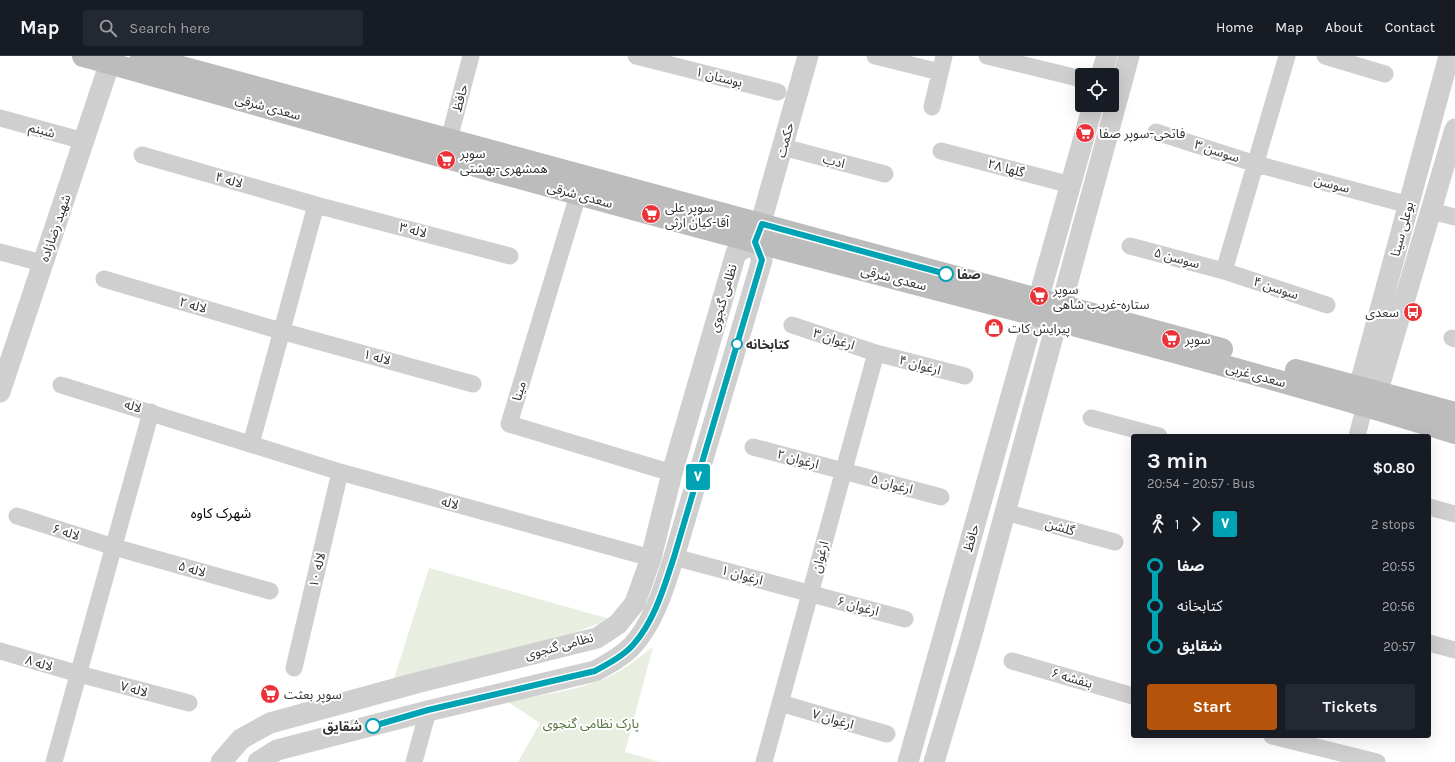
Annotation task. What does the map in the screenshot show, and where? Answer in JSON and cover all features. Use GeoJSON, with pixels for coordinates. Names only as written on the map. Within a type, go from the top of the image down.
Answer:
{"type":"FeatureCollection","features":[{"type":"Feature","properties":{"kind":"main road","name":"سعدی شرقی"},"geometry":{"type":"LineString","coordinates":[[83,56],[111,60],[578,195],[758,233]]}},
{"type":"Feature","properties":{"kind":"main road","name":"سعدی شرقی"},"geometry":{"type":"LineString","coordinates":[[141,56],[449,139],[758,233],[1059,312]]}},
{"type":"Feature","properties":{"kind":"main road","name":"سعدی غربی"},"geometry":{"type":"LineString","coordinates":[[1059,312],[1366,399],[1455,433]]}},
{"type":"Feature","properties":{"kind":"main road","name":"سعدی غربی"},"geometry":{"type":"LineString","coordinates":[[1366,399],[1455,414]]}},
{"type":"Feature","properties":{"kind":"street","name":"حافظ"},"geometry":{"type":"LineString","coordinates":[[449,139],[471,56]]}},
{"type":"Feature","properties":{"kind":"street","name":"بوستان ۱"},"geometry":{"type":"LineString","coordinates":[[636,56],[778,92]]}},
{"type":"Feature","properties":{"kind":"street","name":"حکمت"},"geometry":{"type":"LineString","coordinates":[[758,233],[808,56]]}},
{"type":"Feature","properties":{"kind":"street"},"geometry":{"type":"LineString","coordinates":[[875,56],[942,64],[932,107]]}},
{"type":"Feature","properties":{"kind":"street"},"geometry":{"type":"LineString","coordinates":[[987,56],[1075,78]]}},
{"type":"Feature","properties":{"kind":"street"},"geometry":{"type":"LineString","coordinates":[[1103,68],[1107,56]]}},
{"type":"Feature","properties":{"kind":"street"},"geometry":{"type":"LineString","coordinates":[[1059,312],[1129,56]]}},
{"type":"Feature","properties":{"kind":"street"},"geometry":{"type":"LineString","coordinates":[[1224,271],[1287,56]]}},
{"type":"Feature","properties":{"kind":"street"},"geometry":{"type":"LineString","coordinates":[[1325,56],[1385,74]]}},
{"type":"Feature","properties":{"kind":"street","name":"بوعلی سینا"},"geometry":{"type":"LineString","coordinates":[[1366,399],[1409,205],[1449,56]]}},
{"type":"Feature","properties":{"kind":"street","name":"شهید رضازاده"},"geometry":{"type":"LineString","coordinates":[[0,391],[111,60]]}},
{"type":"Feature","properties":{"kind":"street"},"geometry":{"type":"LineString","coordinates":[[1037,306],[1091,112]]}},
{"type":"Feature","properties":{"kind":"street","name":"شبنم"},"geometry":{"type":"LineString","coordinates":[[0,118],[84,141]]}},
{"type":"Feature","properties":{"kind":"street","name":"بوعلی سینا"},"geometry":{"type":"LineString","coordinates":[[1366,399],[1431,211],[1455,129]]}},
{"type":"Feature","properties":{"kind":"street","name":"سوسن ۳"},"geometry":{"type":"LineString","coordinates":[[1156,132],[1256,164]]}},
{"type":"Feature","properties":{"kind":"street","name":"ادب"},"geometry":{"type":"LineString","coordinates":[[783,147],[885,174]]}},
{"type":"Feature","properties":{"kind":"street","name":"گلها ۲۸"},"geometry":{"type":"LineString","coordinates":[[941,150],[1071,185]]}},
{"type":"Feature","properties":{"kind":"street","name":"لاله ۴"},"geometry":{"type":"LineString","coordinates":[[142,155],[316,205]]}},
{"type":"Feature","properties":{"kind":"street","name":"سوسن"},"geometry":{"type":"LineString","coordinates":[[1256,164],[1409,205]]}},
{"type":"Feature","properties":{"kind":"street","name":"مینا"},"geometry":{"type":"LineString","coordinates":[[578,195],[510,424],[672,474]]}},
{"type":"Feature","properties":{"kind":"street"},"geometry":{"type":"LineString","coordinates":[[251,444],[316,205]]}},
{"type":"Feature","properties":{"kind":"street","name":"لاله ۳"},"geometry":{"type":"LineString","coordinates":[[316,205],[510,256]]}},
{"type":"Feature","properties":{"kind":"street"},"geometry":{"type":"LineString","coordinates":[[1409,205],[1455,217]]}},
{"type":"Feature","properties":{"kind":"street","name":"نظامی گنجوی"},"geometry":{"type":"LineString","coordinates":[[221,762],[241,739],[270,723],[420,682],[597,638],[618,624],[635,603],[651,558],[672,474],[736,253],[758,233]]}},
{"type":"Feature","properties":{"kind":"street","name":"نظامی گنجوی"},"geometry":{"type":"LineString","coordinates":[[258,762],[276,750],[428,710],[595,671],[613,661],[632,646],[648,625],[659,600],[674,557],[762,260],[758,233]]}},
{"type":"Feature","properties":{"kind":"street","name":"سوسن ۵"},"geometry":{"type":"LineString","coordinates":[[1130,246],[1224,271]]}},
{"type":"Feature","properties":{"kind":"street"},"geometry":{"type":"LineString","coordinates":[[0,252],[42,263]]}},
{"type":"Feature","properties":{"kind":"street","name":"سوسن ۴"},"geometry":{"type":"LineString","coordinates":[[1224,271],[1327,305]]}},
{"type":"Feature","properties":{"kind":"street","name":"لاله ۲"},"geometry":{"type":"LineString","coordinates":[[104,279],[281,331]]}},
{"type":"Feature","properties":{"kind":"street","name":"حافظ"},"geometry":{"type":"LineString","coordinates":[[908,762],[1037,306]]}},
{"type":"Feature","properties":{"kind":"street","name":"حافظ"},"geometry":{"type":"LineString","coordinates":[[934,762],[971,638],[1059,312]]}},
{"type":"Feature","properties":{"kind":"street","name":"ارغوان ۳"},"geometry":{"type":"LineString","coordinates":[[792,325],[876,353]]}},
{"type":"Feature","properties":{"kind":"street","name":"لاله ۱"},"geometry":{"type":"LineString","coordinates":[[281,331],[473,384]]}},
{"type":"Feature","properties":{"kind":"street","name":"ارغوان ۴"},"geometry":{"type":"LineString","coordinates":[[876,353],[965,376]]}},
{"type":"Feature","properties":{"kind":"street","name":"ارغوان"},"geometry":{"type":"LineString","coordinates":[[764,762],[876,353]]}},
{"type":"Feature","properties":{"kind":"street","name":"لاله"},"geometry":{"type":"LineString","coordinates":[[61,385],[340,472],[651,558]]}},
{"type":"Feature","properties":{"kind":"street"},"geometry":{"type":"LineString","coordinates":[[1357,434],[1366,399]]}},
{"type":"Feature","properties":{"kind":"street"},"geometry":{"type":"LineString","coordinates":[[54,762],[151,412]]}},
{"type":"Feature","properties":{"kind":"street"},"geometry":{"type":"LineString","coordinates":[[1091,418],[1151,434]]}},
{"type":"Feature","properties":{"kind":"street","name":"ارغوان ۲"},"geometry":{"type":"LineString","coordinates":[[753,447],[844,471]]}},
{"type":"Feature","properties":{"kind":"street","name":"ارغوان ۵"},"geometry":{"type":"LineString","coordinates":[[844,471],[940,497]]}},
{"type":"Feature","properties":{"kind":"street","name":"لاله ۱۰"},"geometry":{"type":"LineString","coordinates":[[294,668],[340,472]]}},
{"type":"Feature","properties":{"kind":"street"},"geometry":{"type":"LineString","coordinates":[[1431,508],[1455,514]]}},
{"type":"Feature","properties":{"kind":"street","name":"گلشن"},"geometry":{"type":"LineString","coordinates":[[1005,512],[1115,542]]}},
{"type":"Feature","properties":{"kind":"street","name":"لاله ۶"},"geometry":{"type":"LineString","coordinates":[[17,516],[114,547]]}},
{"type":"Feature","properties":{"kind":"street","name":"لاله ۵"},"geometry":{"type":"LineString","coordinates":[[114,547],[270,591]]}},
{"type":"Feature","properties":{"kind":"street","name":"ارغوان ۱"},"geometry":{"type":"LineString","coordinates":[[674,557],[810,593]]}},
{"type":"Feature","properties":{"kind":"street","name":"ارغوان ۶"},"geometry":{"type":"LineString","coordinates":[[810,593],[905,619]]}},
{"type":"Feature","properties":{"kind":"street"},"geometry":{"type":"LineString","coordinates":[[1431,644],[1455,650]]}},
{"type":"Feature","properties":{"kind":"street","name":"لاله ۸"},"geometry":{"type":"LineString","coordinates":[[0,651],[78,674]]}},
{"type":"Feature","properties":{"kind":"street","name":"بنفشه ۶"},"geometry":{"type":"LineString","coordinates":[[1012,661],[1131,695]]}},
{"type":"Feature","properties":{"kind":"street","name":"لاله ۷"},"geometry":{"type":"LineString","coordinates":[[78,674],[189,703]]}},
{"type":"Feature","properties":{"kind":"street"},"geometry":{"type":"LineString","coordinates":[[414,762],[428,710],[420,682]]}},
{"type":"Feature","properties":{"kind":"street","name":"ارغوان ۷"},"geometry":{"type":"LineString","coordinates":[[780,703],[886,734]]}},
{"type":"Feature","properties":{"kind":"street"},"geometry":{"type":"LineString","coordinates":[[1283,738],[1377,762]]}},
{"type":"Feature","properties":{"kind":"green space"},"geometry":{"type":"Polygon","coordinates":[[[429,568],[610,619],[566,636],[393,682],[429,568]]]}},
{"type":"Feature","properties":{"kind":"green space","name":"پارک نظامی گنجوی"},"geometry":{"type":"Polygon","coordinates":[[[653,647],[625,752],[660,762],[518,762],[540,723],[506,701],[568,690],[604,679],[623,669],[653,647]]]}},
{"type":"Feature","properties":{"kind":"bus line","name":"۷"},"geometry":{"type":"LineString","coordinates":[[373,726],[428,710],[595,671],[613,661],[632,646],[648,625],[659,600],[674,557],[762,260],[755,242],[762,224],[946,274]]}},
{"type":"Feature","properties":{"kind":"place","name":"فاتحی-سوپر صفا"},"geometry":{"type":"Point","coordinates":[1085,133]}},
{"type":"Feature","properties":{"kind":"place","name":"سوپر همشهری-بهشتی"},"geometry":{"type":"Point","coordinates":[446,160]}},
{"type":"Feature","properties":{"kind":"place","name":"سوپر علی آقا-کیان ارثی"},"geometry":{"type":"Point","coordinates":[651,214]}},
{"type":"Feature","properties":{"kind":"place","name":"صفا"},"geometry":{"type":"Point","coordinates":[946,274]}},
{"type":"Feature","properties":{"kind":"place","name":"سوپر ستاره-غریب شاهی"},"geometry":{"type":"Point","coordinates":[1039,296]}},
{"type":"Feature","properties":{"kind":"place","name":"سعدی"},"geometry":{"type":"Point","coordinates":[1413,312]}},
{"type":"Feature","properties":{"kind":"place","name":"پیرایش کات"},"geometry":{"type":"Point","coordinates":[994,328]}},
{"type":"Feature","properties":{"kind":"place","name":"سوپر"},"geometry":{"type":"Point","coordinates":[1171,339]}},
{"type":"Feature","properties":{"kind":"place","name":"کتابخانه"},"geometry":{"type":"Point","coordinates":[737,344]}},
{"type":"Feature","properties":{"kind":"place","name":"سوپر بعثت"},"geometry":{"type":"Point","coordinates":[270,694]}},
{"type":"Feature","properties":{"kind":"place","name":"شقایق"},"geometry":{"type":"Point","coordinates":[373,726]}},
{"type":"Feature","properties":{"kind":"district","name":"شهرک کاوه"},"geometry":{"type":"Point","coordinates":[221,513]}}]}
